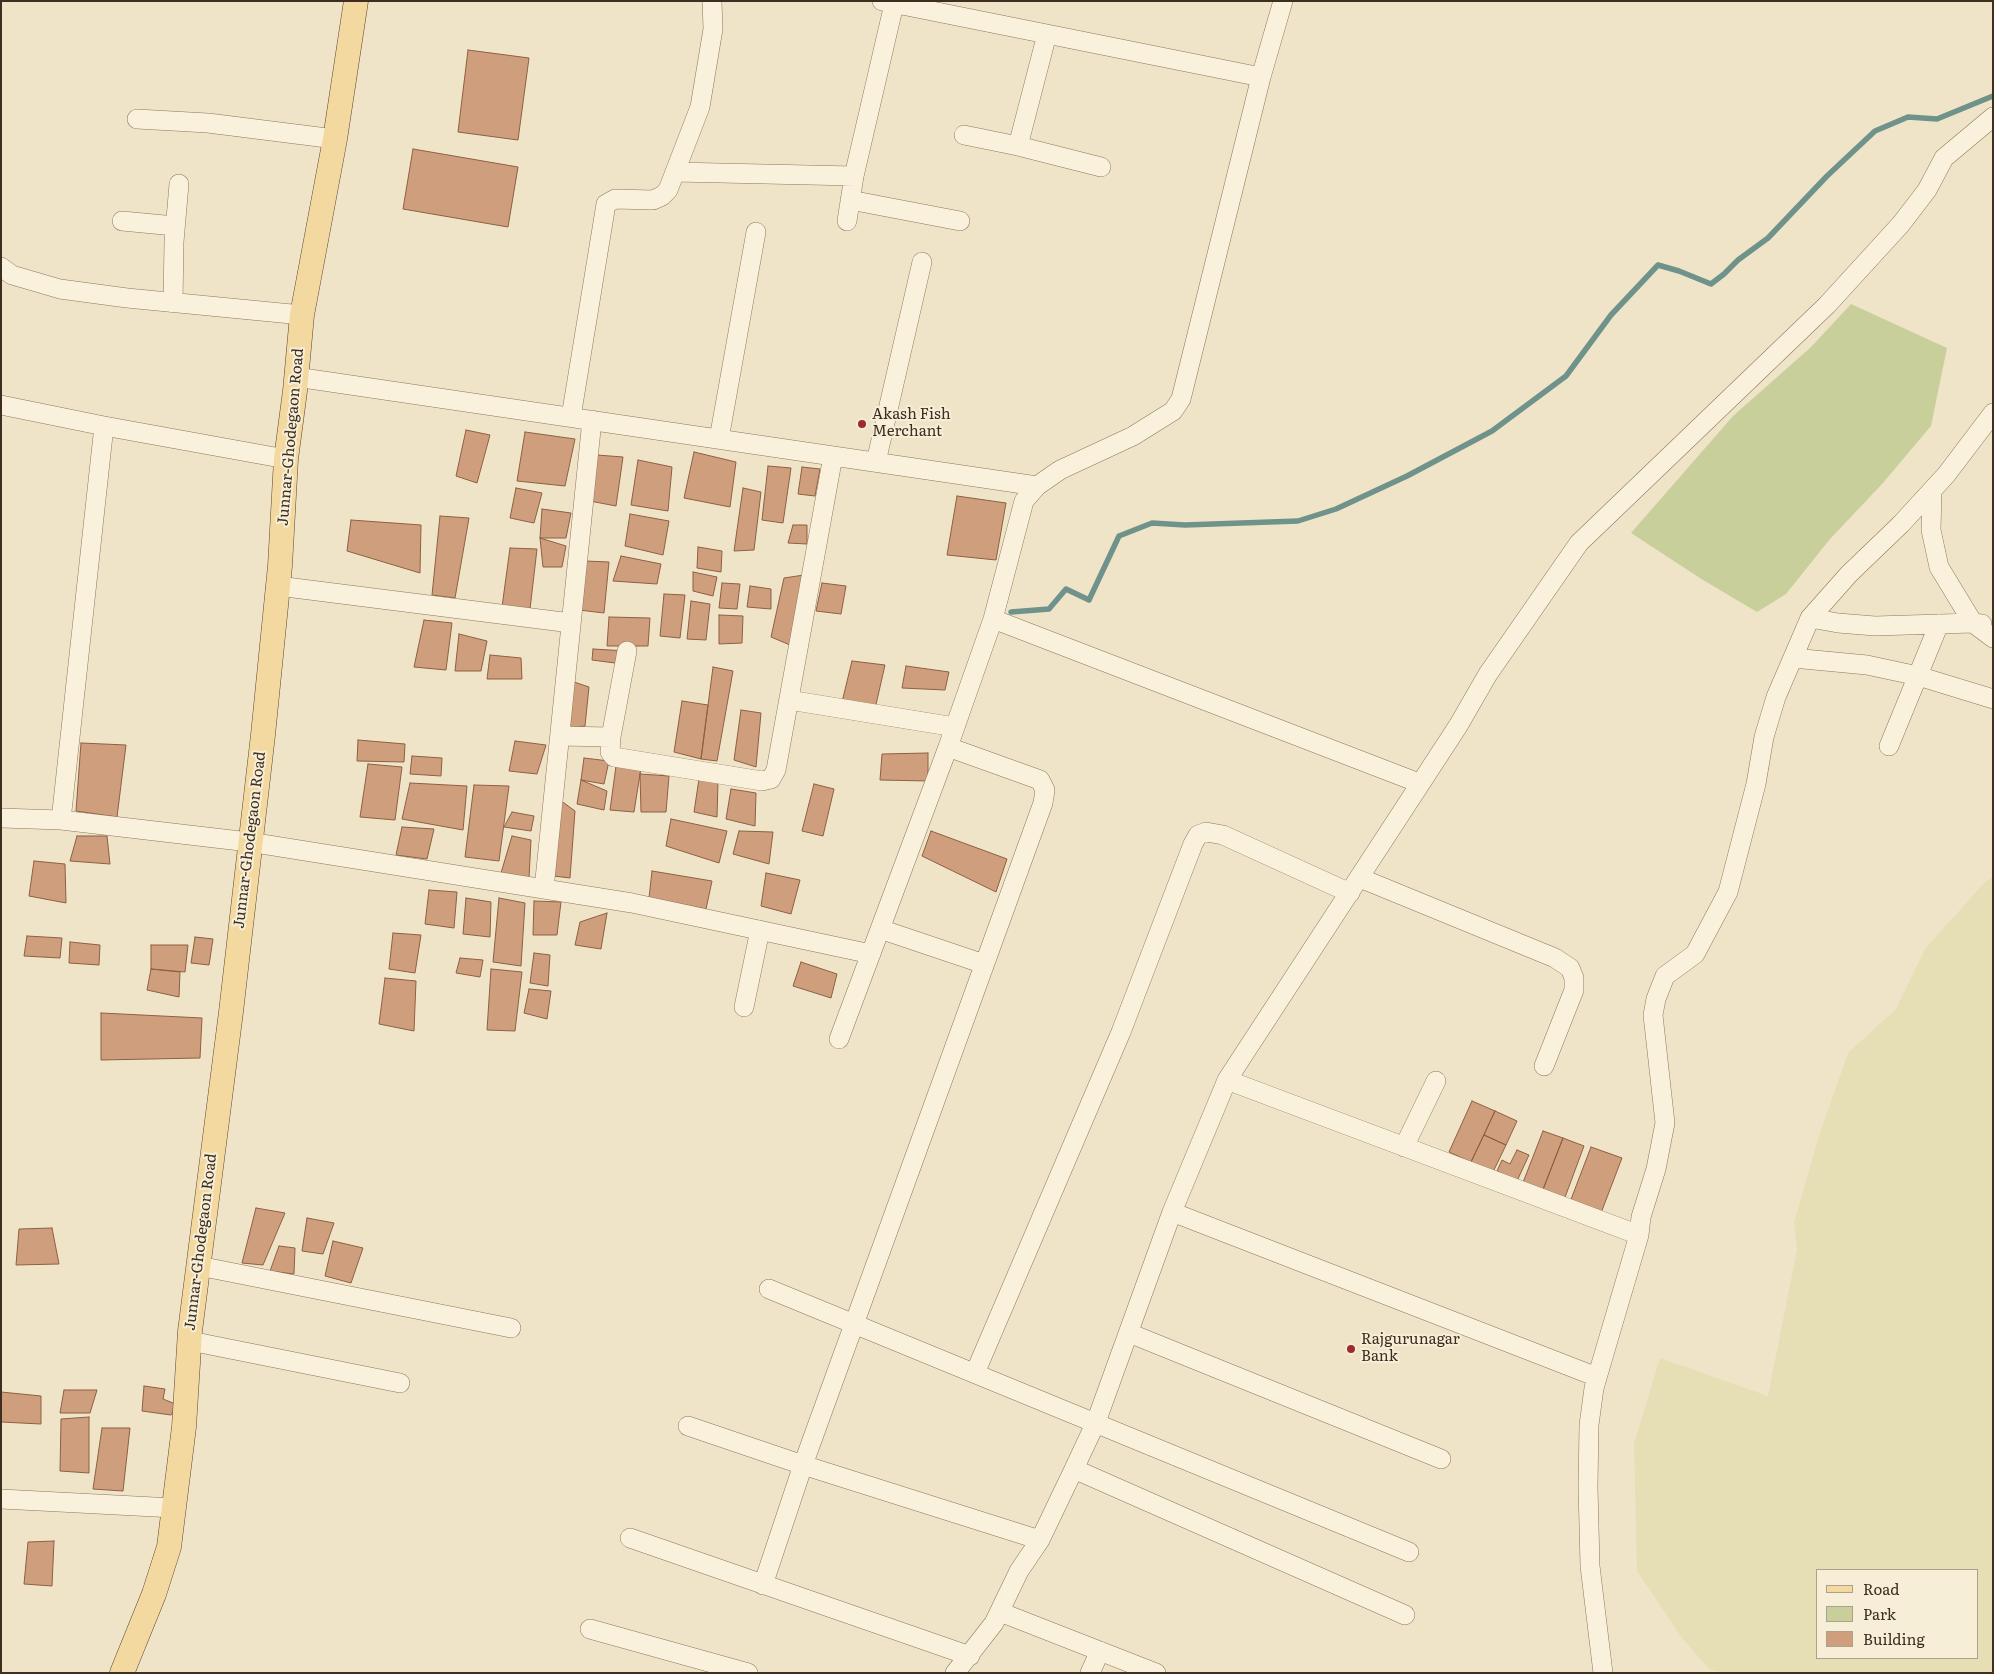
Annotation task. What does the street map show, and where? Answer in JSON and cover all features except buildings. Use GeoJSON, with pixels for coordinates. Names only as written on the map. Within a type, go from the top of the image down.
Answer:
{"type":"FeatureCollection","features":[{"type":"Feature","properties":{"kind":"main road","name":"Junnar-Ghodegaon Road"},"geometry":{"type":"LineString","coordinates":[[122,1673],[154,1594],[169,1547],[184,1427],[190,1341],[231,1012],[278,586],[286,459],[302,316],[335,139],[356,1]]}},
{"type":"Feature","properties":{"kind":"street"},"geometry":{"type":"LineString","coordinates":[[570,417],[606,204],[615,200],[653,200],[662,196],[668,190],[700,107],[713,29],[712,1]]}},
{"type":"Feature","properties":{"kind":"street"},"geometry":{"type":"LineString","coordinates":[[839,1038],[948,747],[993,620],[1024,501],[1036,486],[1060,470],[1133,436],[1173,411],[1181,399],[1261,77],[1282,1]]}},
{"type":"Feature","properties":{"kind":"street"},"geometry":{"type":"LineString","coordinates":[[847,221],[888,2],[1261,77]]}},
{"type":"Feature","properties":{"kind":"street"},"geometry":{"type":"LineString","coordinates":[[1018,146],[1047,34]]}},
{"type":"Feature","properties":{"kind":"street"},"geometry":{"type":"LineString","coordinates":[[955,1673],[994,1623],[1019,1571],[1040,1540],[1096,1422],[1172,1212],[1227,1080],[1458,726],[1488,674],[1579,543],[1826,305],[1901,224],[1927,190],[1944,158],[1993,117]]}},
{"type":"Feature","properties":{"kind":"street"},"geometry":{"type":"LineString","coordinates":[[137,119],[208,123],[335,139]]}},
{"type":"Feature","properties":{"kind":"street"},"geometry":{"type":"LineString","coordinates":[[964,135],[1018,146],[1101,167]]}},
{"type":"Feature","properties":{"kind":"street"},"geometry":{"type":"LineString","coordinates":[[675,172],[854,176]]}},
{"type":"Feature","properties":{"kind":"street"},"geometry":{"type":"LineString","coordinates":[[173,303],[175,226],[179,184]]}},
{"type":"Feature","properties":{"kind":"street"},"geometry":{"type":"LineString","coordinates":[[850,200],[960,221]]}},
{"type":"Feature","properties":{"kind":"street"},"geometry":{"type":"LineString","coordinates":[[122,221],[175,226]]}},
{"type":"Feature","properties":{"kind":"street"},"geometry":{"type":"LineString","coordinates":[[719,439],[756,232]]}},
{"type":"Feature","properties":{"kind":"street"},"geometry":{"type":"LineString","coordinates":[[876,462],[922,262]]}},
{"type":"Feature","properties":{"kind":"street"},"geometry":{"type":"LineString","coordinates":[[1,267],[12,275],[60,288],[173,303],[302,316]]}},
{"type":"Feature","properties":{"kind":"street"},"geometry":{"type":"LineString","coordinates":[[296,377],[1036,486]]}},
{"type":"Feature","properties":{"kind":"street"},"geometry":{"type":"LineString","coordinates":[[1,405],[286,459]]}},
{"type":"Feature","properties":{"kind":"street"},"geometry":{"type":"LineString","coordinates":[[1604,1673],[1590,1566],[1589,1425],[1597,1377],[1639,1235],[1641,1217],[1656,1169],[1665,1123],[1653,1015],[1656,999],[1666,976],[1695,954],[1728,892],[1756,784],[1764,737],[1776,697],[1810,618],[1849,574],[1901,524],[1932,490],[1963,454],[1993,413]]}},
{"type":"Feature","properties":{"kind":"street"},"geometry":{"type":"LineString","coordinates":[[544,889],[592,420]]}},
{"type":"Feature","properties":{"kind":"street"},"geometry":{"type":"LineString","coordinates":[[61,820],[104,426]]}},
{"type":"Feature","properties":{"kind":"street"},"geometry":{"type":"LineString","coordinates":[[627,652],[611,737],[610,752],[614,757],[762,781],[771,779],[776,770],[833,456]]}},
{"type":"Feature","properties":{"kind":"street"},"geometry":{"type":"LineString","coordinates":[[1932,490],[1931,530],[1939,568],[1973,623],[1993,638]]}},
{"type":"Feature","properties":{"kind":"street"},"geometry":{"type":"LineString","coordinates":[[278,586],[571,623]]}},
{"type":"Feature","properties":{"kind":"street"},"geometry":{"type":"LineString","coordinates":[[1810,618],[1874,626],[1973,623],[1993,625]]}},
{"type":"Feature","properties":{"kind":"street"},"geometry":{"type":"LineString","coordinates":[[993,620],[1420,783]]}},
{"type":"Feature","properties":{"kind":"street"},"geometry":{"type":"LineString","coordinates":[[1889,746],[1939,624]]}},
{"type":"Feature","properties":{"kind":"street"},"geometry":{"type":"LineString","coordinates":[[1793,658],[1867,665],[1918,676],[1993,699]]}},
{"type":"Feature","properties":{"kind":"street"},"geometry":{"type":"LineString","coordinates":[[788,700],[955,727]]}},
{"type":"Feature","properties":{"kind":"street"},"geometry":{"type":"LineString","coordinates":[[560,736],[611,737]]}},
{"type":"Feature","properties":{"kind":"street"},"geometry":{"type":"LineString","coordinates":[[763,1585],[803,1465],[1046,790],[1040,780],[948,747]]}},
{"type":"Feature","properties":{"kind":"street"},"geometry":{"type":"LineString","coordinates":[[1,818],[61,820],[249,842],[632,904],[871,954]]}},
{"type":"Feature","properties":{"kind":"street"},"geometry":{"type":"LineString","coordinates":[[975,1373],[1121,1032],[1198,835],[1206,832],[1223,835],[1555,958],[1570,968],[1574,978],[1574,990],[1544,1066]]}},
{"type":"Feature","properties":{"kind":"street"},"geometry":{"type":"LineString","coordinates":[[880,929],[984,964]]}},
{"type":"Feature","properties":{"kind":"street"},"geometry":{"type":"LineString","coordinates":[[744,1007],[760,930]]}},
{"type":"Feature","properties":{"kind":"street"},"geometry":{"type":"LineString","coordinates":[[1227,1080],[1639,1235]]}},
{"type":"Feature","properties":{"kind":"street"},"geometry":{"type":"LineString","coordinates":[[1404,1147],[1436,1082]]}},
{"type":"Feature","properties":{"kind":"street"},"geometry":{"type":"LineString","coordinates":[[1172,1212],[1597,1377]]}},
{"type":"Feature","properties":{"kind":"street"},"geometry":{"type":"LineString","coordinates":[[200,1266],[511,1328]]}},
{"type":"Feature","properties":{"kind":"street"},"geometry":{"type":"LineString","coordinates":[[769,1289],[1409,1552]]}},
{"type":"Feature","properties":{"kind":"street"},"geometry":{"type":"LineString","coordinates":[[1129,1333],[1441,1459]]}},
{"type":"Feature","properties":{"kind":"street"},"geometry":{"type":"LineString","coordinates":[[190,1341],[400,1383]]}},
{"type":"Feature","properties":{"kind":"street"},"geometry":{"type":"LineString","coordinates":[[688,1426],[803,1465],[1040,1540]]}},
{"type":"Feature","properties":{"kind":"street"},"geometry":{"type":"LineString","coordinates":[[1074,1469],[1405,1615]]}},
{"type":"Feature","properties":{"kind":"street"},"geometry":{"type":"LineString","coordinates":[[1,1499],[174,1508]]}},
{"type":"Feature","properties":{"kind":"street"},"geometry":{"type":"LineString","coordinates":[[630,1538],[970,1656]]}},
{"type":"Feature","properties":{"kind":"street"},"geometry":{"type":"LineString","coordinates":[[1000,1612],[1156,1673]]}},
{"type":"Feature","properties":{"kind":"street"},"geometry":{"type":"LineString","coordinates":[[590,1629],[748,1673]]}},
{"type":"Feature","properties":{"kind":"street"},"geometry":{"type":"LineString","coordinates":[[1090,1673],[1100,1651]]}},
{"type":"Feature","properties":{"kind":"shaded area"},"geometry":{"type":"Polygon","coordinates":[[[1993,877],[1993,1673],[1730,1673],[1710,1670],[1682,1638],[1637,1571],[1634,1444],[1660,1358],[1768,1396],[1797,1250],[1794,1222],[1819,1136],[1848,1053],[1896,1009],[1925,949],[1985,882],[1993,877]]]}},
{"type":"Feature","properties":{"kind":"green space"},"geometry":{"type":"Polygon","coordinates":[[[1851,304],[1947,348],[1931,426],[1883,483],[1830,539],[1786,594],[1757,612],[1703,580],[1631,533],[1733,416],[1811,347],[1851,304]]]}},
{"type":"Feature","properties":{"kind":"waterway"},"geometry":{"type":"LineString","coordinates":[[1011,612],[1049,609],[1066,589],[1089,600],[1119,536],[1152,523],[1185,525],[1298,521],[1336,509],[1407,476],[1492,431],[1566,376],[1611,315],[1658,265],[1711,284],[1738,260],[1768,238],[1827,176],[1875,131],[1908,117],[1937,119],[1993,96]]}},
{"type":"Feature","properties":{"kind":"place","name":"Akash Fish Merchant"},"geometry":{"type":"Point","coordinates":[862,424]}},
{"type":"Feature","properties":{"kind":"place","name":"Rajgurunagar Bank"},"geometry":{"type":"Point","coordinates":[1351,1349]}}]}
